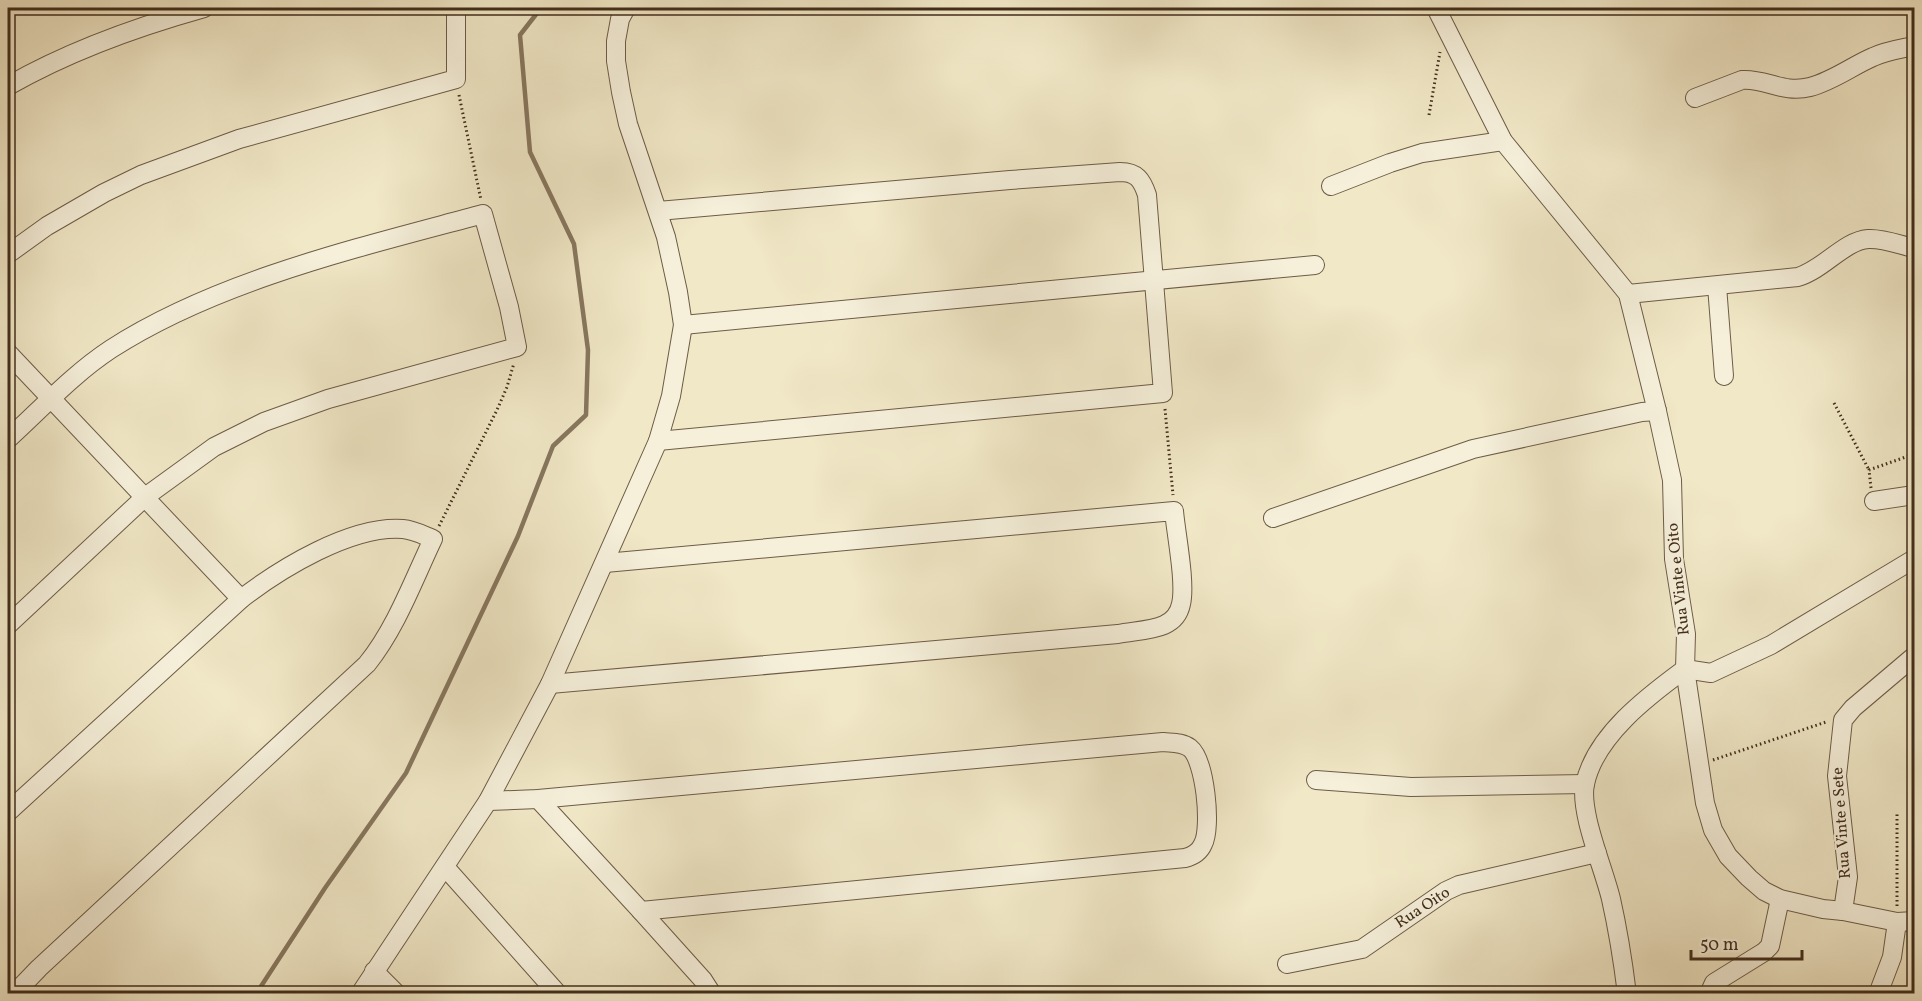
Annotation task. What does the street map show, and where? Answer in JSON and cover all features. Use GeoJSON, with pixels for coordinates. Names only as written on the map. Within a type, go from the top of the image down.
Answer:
{"type":"FeatureCollection","features":[{"type":"Feature","properties":{"kind":"street"},"geometry":{"type":"LineString","coordinates":[[8,86],[90,45],[204,8]]}},
{"type":"Feature","properties":{"kind":"street"},"geometry":{"type":"LineString","coordinates":[[8,254],[47,226],[104,193],[141,175],[239,139],[456,79],[456,8]]}},
{"type":"Feature","properties":{"kind":"street"},"geometry":{"type":"LineString","coordinates":[[360,993],[488,801],[550,684],[658,441],[671,396],[683,325],[672,260],[628,124],[621,92],[616,61],[616,41],[620,19],[626,8]]}},
{"type":"Feature","properties":{"kind":"street","name":"Rua Vinte e Oito"},"geometry":{"type":"LineString","coordinates":[[1436,8],[1503,141],[1628,294],[1672,480],[1674,560],[1686,634],[1685,669],[1705,803],[1713,830],[1728,856],[1764,891],[1780,899],[1822,909],[1906,921]]}},
{"type":"Feature","properties":{"kind":"street"},"geometry":{"type":"LineString","coordinates":[[1695,98],[1742,80],[1780,88],[1812,86],[1872,57],[1914,43]]}},
{"type":"Feature","properties":{"kind":"street"},"geometry":{"type":"LineString","coordinates":[[1331,186],[1422,153],[1503,141]]}},
{"type":"Feature","properties":{"kind":"street"},"geometry":{"type":"LineString","coordinates":[[658,211],[1010,180],[1129,172],[1139,177],[1147,195],[1163,393],[658,441]]}},
{"type":"Feature","properties":{"kind":"street"},"geometry":{"type":"LineString","coordinates":[[8,439],[109,351],[167,317],[250,283],[316,261],[483,214],[509,307],[517,347],[328,399],[264,422],[214,447],[145,497],[8,625]]}},
{"type":"Feature","properties":{"kind":"street"},"geometry":{"type":"LineString","coordinates":[[1628,294],[1798,277],[1815,271],[1856,242],[1869,239],[1914,248]]}},
{"type":"Feature","properties":{"kind":"street"},"geometry":{"type":"LineString","coordinates":[[683,325],[1315,265]]}},
{"type":"Feature","properties":{"kind":"street"},"geometry":{"type":"LineString","coordinates":[[1717,286],[1724,376]]}},
{"type":"Feature","properties":{"kind":"street"},"geometry":{"type":"LineString","coordinates":[[8,353],[241,599]]}},
{"type":"Feature","properties":{"kind":"street"},"geometry":{"type":"LineString","coordinates":[[1273,518],[1473,449],[1642,412],[1657,411]]}},
{"type":"Feature","properties":{"kind":"street"},"geometry":{"type":"LineString","coordinates":[[1874,501],[1914,495]]}},
{"type":"Feature","properties":{"kind":"street"},"geometry":{"type":"LineString","coordinates":[[550,684],[1118,633],[1157,627],[1175,618],[1182,602],[1183,592],[1174,511],[604,563]]}},
{"type":"Feature","properties":{"kind":"street"},"geometry":{"type":"LineString","coordinates":[[8,812],[241,599],[268,579],[311,554],[358,536],[387,529],[404,529],[433,539],[392,625],[367,664],[14,993]]}},
{"type":"Feature","properties":{"kind":"street"},"geometry":{"type":"LineString","coordinates":[[1627,993],[1622,952],[1611,897],[1584,801],[1585,784],[1594,759],[1604,743],[1657,688],[1685,669],[1711,673],[1771,645],[1914,559]]}},
{"type":"Feature","properties":{"kind":"street"},"geometry":{"type":"LineString","coordinates":[[1845,716],[1914,659]]}},
{"type":"Feature","properties":{"kind":"street","name":"Rua Vinte e Sete"},"geometry":{"type":"LineString","coordinates":[[1843,911],[1848,877],[1837,776],[1845,716]]}},
{"type":"Feature","properties":{"kind":"street"},"geometry":{"type":"LineString","coordinates":[[488,801],[538,799],[1162,742],[1180,743],[1191,748],[1199,759],[1202,770],[1206,799],[1206,836],[1198,851],[1185,858],[641,911]]}},
{"type":"Feature","properties":{"kind":"street"},"geometry":{"type":"LineString","coordinates":[[1316,780],[1411,787],[1585,784]]}},
{"type":"Feature","properties":{"kind":"street"},"geometry":{"type":"LineString","coordinates":[[538,799],[703,980],[712,993]]}},
{"type":"Feature","properties":{"kind":"street","name":"Rua Oito"},"geometry":{"type":"LineString","coordinates":[[1287,964],[1362,949],[1446,891],[1459,885],[1597,853]]}},
{"type":"Feature","properties":{"kind":"street"},"geometry":{"type":"LineString","coordinates":[[445,867],[558,993]]}},
{"type":"Feature","properties":{"kind":"street"},"geometry":{"type":"LineString","coordinates":[[1708,993],[1714,983],[1764,952],[1770,945],[1780,899]]}},
{"type":"Feature","properties":{"kind":"street"},"geometry":{"type":"LineString","coordinates":[[1878,993],[1906,921]]}},
{"type":"Feature","properties":{"kind":"street"},"geometry":{"type":"LineString","coordinates":[[374,971],[397,993]]}},
{"type":"Feature","properties":{"kind":"path"},"geometry":{"type":"LineString","coordinates":[[1429,115],[1444,26]]}},
{"type":"Feature","properties":{"kind":"path"},"geometry":{"type":"LineString","coordinates":[[456,79],[483,214]]}},
{"type":"Feature","properties":{"kind":"path"},"geometry":{"type":"LineString","coordinates":[[1909,319],[1914,372]]}},
{"type":"Feature","properties":{"kind":"path"},"geometry":{"type":"LineString","coordinates":[[433,539],[497,410],[512,372],[517,347]]}},
{"type":"Feature","properties":{"kind":"path"},"geometry":{"type":"LineString","coordinates":[[1163,393],[1174,511]]}},
{"type":"Feature","properties":{"kind":"path"},"geometry":{"type":"LineString","coordinates":[[1834,404],[1869,470],[1874,501]]}},
{"type":"Feature","properties":{"kind":"path"},"geometry":{"type":"LineString","coordinates":[[1869,470],[1914,453]]}},
{"type":"Feature","properties":{"kind":"path"},"geometry":{"type":"LineString","coordinates":[[1700,764],[1845,716]]}},
{"type":"Feature","properties":{"kind":"path"},"geometry":{"type":"LineString","coordinates":[[1897,814],[1906,921]]}},
{"type":"Feature","properties":{"kind":"waterway"},"geometry":{"type":"LineString","coordinates":[[256,994],[325,888],[406,773],[518,536],[553,446],[586,415],[588,350],[574,244],[530,152],[520,35],[541,8]]}}]}
